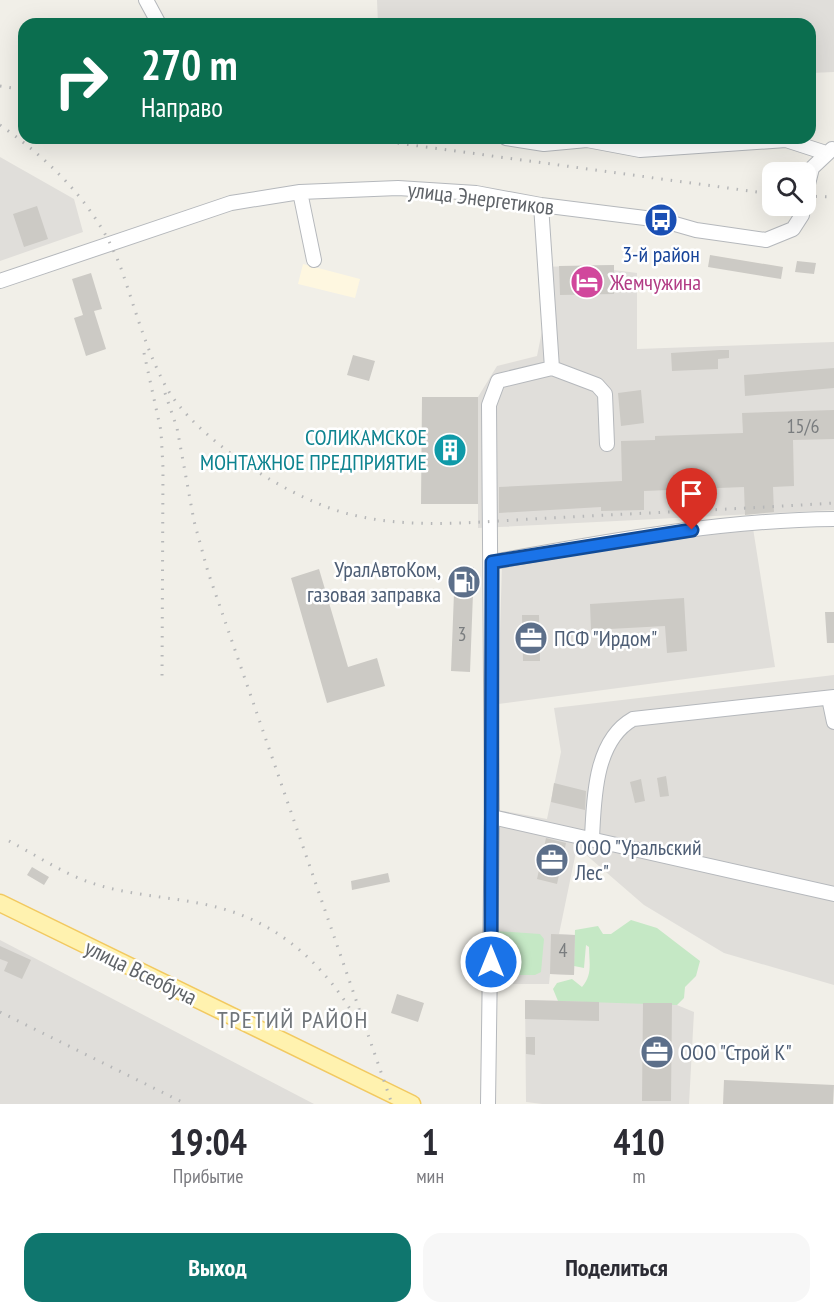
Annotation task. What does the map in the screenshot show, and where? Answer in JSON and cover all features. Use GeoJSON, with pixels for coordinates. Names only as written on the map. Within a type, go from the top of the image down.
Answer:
{"type":"FeatureCollection","features":[{"type":"Feature","properties":{"kind":"main road","name":"улица Всеобуча"},"geometry":{"type":"LineString","coordinates":[[0,903],[412,1104]]}},
{"type":"Feature","properties":{"kind":"street"},"geometry":{"type":"LineString","coordinates":[[146,0],[156,18]]}},
{"type":"Feature","properties":{"kind":"street"},"geometry":{"type":"LineString","coordinates":[[608,144],[640,150],[728,144]]}},
{"type":"Feature","properties":{"kind":"street"},"geometry":{"type":"LineString","coordinates":[[802,144],[830,151]]}},
{"type":"Feature","properties":{"kind":"street"},"geometry":{"type":"LineString","coordinates":[[816,165],[830,151]]}},
{"type":"Feature","properties":{"kind":"street","name":"улица Энергетиков"},"geometry":{"type":"LineString","coordinates":[[0,282],[231,203],[300,192],[398,188],[476,193],[541,205],[661,220],[696,230],[766,240],[793,229],[801,216]]}},
{"type":"Feature","properties":{"kind":"street"},"geometry":{"type":"LineString","coordinates":[[300,192],[314,260]]}},
{"type":"Feature","properties":{"kind":"street"},"geometry":{"type":"LineString","coordinates":[[541,205],[552,368]]}},
{"type":"Feature","properties":{"kind":"street"},"geometry":{"type":"LineString","coordinates":[[488,1104],[492,817],[492,562],[489,405],[498,381],[552,368],[597,386],[605,394],[607,444]]}},
{"type":"Feature","properties":{"kind":"street"},"geometry":{"type":"LineString","coordinates":[[492,562],[646,536],[783,520],[834,519]]}},
{"type":"Feature","properties":{"kind":"street"},"geometry":{"type":"LineString","coordinates":[[591,838],[598,774],[622,726],[633,719],[831,698],[834,722]]}},
{"type":"Feature","properties":{"kind":"street"},"geometry":{"type":"LineString","coordinates":[[492,817],[834,894]]}},
{"type":"Feature","properties":{"kind":"shaded area"},"geometry":{"type":"Polygon","coordinates":[[[377,0],[834,0],[834,72],[816,73],[816,18],[378,18],[377,0]]]}},
{"type":"Feature","properties":{"kind":"shaded area"},"geometry":{"type":"Polygon","coordinates":[[[0,157],[74,199],[83,232],[0,261],[0,157]]]}},
{"type":"Feature","properties":{"kind":"shaded area"},"geometry":{"type":"Polygon","coordinates":[[[303,264],[360,279],[355,298],[298,284],[303,264]]]}},
{"type":"Feature","properties":{"kind":"shaded area"},"geometry":{"type":"Polygon","coordinates":[[[614,265],[614,270],[637,273],[637,349],[834,342],[834,510],[478,528],[478,397],[497,366],[537,356],[542,331],[538,267],[614,265]]]}},
{"type":"Feature","properties":{"kind":"shaded area"},"geometry":{"type":"Polygon","coordinates":[[[752,522],[775,667],[498,704],[502,563],[752,522]]]}},
{"type":"Feature","properties":{"kind":"shaded area","name":"ООО \"Уральский Лес\""},"geometry":{"type":"Polygon","coordinates":[[[834,675],[834,985],[724,953],[644,905],[577,847],[559,934],[575,935],[574,975],[550,974],[549,984],[494,984],[498,810],[547,819],[561,752],[554,708],[834,675]]]}},
{"type":"Feature","properties":{"kind":"shaded area"},"geometry":{"type":"Polygon","coordinates":[[[0,940],[314,1104],[0,1104],[0,940]]]}},
{"type":"Feature","properties":{"kind":"shaded area","name":"ООО \"Строй К\""},"geometry":{"type":"Polygon","coordinates":[[[525,1000],[672,1003],[694,1012],[689,1104],[542,1104],[526,1102],[525,1000]]]}},
{"type":"Feature","properties":{"kind":"green space"},"geometry":{"type":"Polygon","coordinates":[[[631,920],[657,928],[700,961],[696,976],[685,987],[684,998],[677,1005],[558,1001],[553,989],[557,983],[572,979],[582,987],[589,973],[589,947],[586,945],[584,968],[574,966],[575,930],[598,926],[603,934],[611,934],[631,920]]]}},
{"type":"Feature","properties":{"kind":"green space"},"geometry":{"type":"Polygon","coordinates":[[[495,931],[540,934],[544,939],[541,972],[535,975],[494,975],[495,931]]]}},
{"type":"Feature","properties":{"kind":"building"},"geometry":{"type":"Polygon","coordinates":[[[37,206],[48,239],[24,247],[13,214],[37,206]]]}},
{"type":"Feature","properties":{"kind":"building"},"geometry":{"type":"Polygon","coordinates":[[[710,255],[783,267],[781,279],[708,267],[710,255]]]}},
{"type":"Feature","properties":{"kind":"building"},"geometry":{"type":"Polygon","coordinates":[[[797,261],[816,263],[814,274],[795,272],[797,261]]]}},
{"type":"Feature","properties":{"kind":"building","name":"Жемчужина"},"geometry":{"type":"Polygon","coordinates":[[[614,265],[614,294],[560,295],[559,266],[614,265]]]}},
{"type":"Feature","properties":{"kind":"building"},"geometry":{"type":"Polygon","coordinates":[[[91,273],[102,309],[94,311],[106,349],[86,356],[74,318],[83,315],[72,279],[91,273]]]}},
{"type":"Feature","properties":{"kind":"building"},"geometry":{"type":"Polygon","coordinates":[[[729,350],[729,358],[718,359],[718,369],[672,371],[671,353],[729,350]]]}},
{"type":"Feature","properties":{"kind":"building"},"geometry":{"type":"Polygon","coordinates":[[[353,355],[375,361],[369,381],[347,375],[353,355]]]}},
{"type":"Feature","properties":{"kind":"building"},"geometry":{"type":"Polygon","coordinates":[[[834,368],[834,388],[745,396],[744,375],[834,368]]]}},
{"type":"Feature","properties":{"kind":"building"},"geometry":{"type":"Polygon","coordinates":[[[641,390],[644,423],[621,426],[618,393],[641,390]]]}},
{"type":"Feature","properties":{"kind":"building","name":"СОЛИКАМСКОЕ МОНТАЖНОЕ ПРЕДПРИЯТИЕ"},"geometry":{"type":"Polygon","coordinates":[[[422,397],[478,397],[478,504],[421,504],[422,397]]]}},
{"type":"Feature","properties":{"kind":"building"},"geometry":{"type":"Polygon","coordinates":[[[834,410],[834,439],[793,440],[794,486],[773,487],[774,512],[745,515],[744,487],[644,491],[644,510],[601,511],[601,507],[499,513],[499,487],[622,481],[621,441],[655,440],[655,436],[743,433],[742,413],[834,410]]]}},
{"type":"Feature","properties":{"kind":"building"},"geometry":{"type":"Polygon","coordinates":[[[455,567],[474,567],[470,672],[451,671],[455,567]]]}},
{"type":"Feature","properties":{"kind":"building"},"geometry":{"type":"Polygon","coordinates":[[[319,569],[348,667],[377,658],[385,686],[327,703],[291,578],[319,569]]]}},
{"type":"Feature","properties":{"kind":"building"},"geometry":{"type":"Polygon","coordinates":[[[684,598],[687,651],[667,653],[665,626],[591,630],[590,604],[684,598]]]}},
{"type":"Feature","properties":{"kind":"building"},"geometry":{"type":"Polygon","coordinates":[[[825,612],[834,612],[834,643],[827,643],[825,612]]]}},
{"type":"Feature","properties":{"kind":"building","name":"ПСФ \"Ирдом\""},"geometry":{"type":"Polygon","coordinates":[[[522,615],[539,615],[540,661],[523,661],[522,615]]]}},
{"type":"Feature","properties":{"kind":"building"},"geometry":{"type":"Polygon","coordinates":[[[666,776],[669,796],[660,797],[657,778],[666,776]]]}},
{"type":"Feature","properties":{"kind":"building"},"geometry":{"type":"Polygon","coordinates":[[[641,779],[645,801],[635,803],[630,782],[641,779]]]}},
{"type":"Feature","properties":{"kind":"building"},"geometry":{"type":"Polygon","coordinates":[[[554,783],[586,791],[585,810],[551,802],[554,783]]]}},
{"type":"Feature","properties":{"kind":"building","name":"ООО \"Уральский Лес\""},"geometry":{"type":"Polygon","coordinates":[[[546,838],[566,843],[557,884],[537,879],[546,838]]]}},
{"type":"Feature","properties":{"kind":"building"},"geometry":{"type":"Polygon","coordinates":[[[32,867],[49,877],[44,885],[27,875],[32,867]]]}},
{"type":"Feature","properties":{"kind":"building"},"geometry":{"type":"Polygon","coordinates":[[[388,873],[390,882],[352,890],[351,881],[388,873]]]}},
{"type":"Feature","properties":{"kind":"building"},"geometry":{"type":"Polygon","coordinates":[[[551,934],[575,935],[574,975],[550,974],[551,934]]]}},
{"type":"Feature","properties":{"kind":"building"},"geometry":{"type":"Polygon","coordinates":[[[0,946],[31,960],[22,979],[4,971],[8,962],[0,959],[0,946]]]}},
{"type":"Feature","properties":{"kind":"building"},"geometry":{"type":"Polygon","coordinates":[[[397,994],[424,1003],[418,1022],[391,1013],[397,994]]]}},
{"type":"Feature","properties":{"kind":"building"},"geometry":{"type":"Polygon","coordinates":[[[525,1000],[599,1002],[599,1021],[525,1019],[525,1000]]]}},
{"type":"Feature","properties":{"kind":"building","name":"ООО \"Строй К\""},"geometry":{"type":"Polygon","coordinates":[[[643,1003],[672,1003],[671,1101],[642,1101],[643,1003]]]}},
{"type":"Feature","properties":{"kind":"building"},"geometry":{"type":"Polygon","coordinates":[[[526,1037],[535,1037],[535,1055],[526,1054],[526,1037]]]}},
{"type":"Feature","properties":{"kind":"building"},"geometry":{"type":"Polygon","coordinates":[[[724,1080],[834,1085],[833,1104],[723,1104],[724,1080]]]}},
{"type":"Feature","properties":{"kind":"railway"},"geometry":{"type":"LineString","coordinates":[[0,86],[18,89]]}},
{"type":"Feature","properties":{"kind":"railway"},"geometry":{"type":"LineString","coordinates":[[0,125],[18,138]]}},
{"type":"Feature","properties":{"kind":"railway"},"geometry":{"type":"LineString","coordinates":[[25,144],[74,190],[102,229],[123,274],[152,358],[165,385],[179,406],[222,446],[248,465],[303,497],[353,515],[377,520],[426,523],[834,503]]}},
{"type":"Feature","properties":{"kind":"railway"},"geometry":{"type":"LineString","coordinates":[[404,144],[762,193]]}},
{"type":"Feature","properties":{"kind":"railway"},"geometry":{"type":"LineString","coordinates":[[816,196],[834,197]]}},
{"type":"Feature","properties":{"kind":"railway"},"geometry":{"type":"LineString","coordinates":[[144,353],[161,431],[163,468],[162,680]]}},
{"type":"Feature","properties":{"kind":"railway"},"geometry":{"type":"LineString","coordinates":[[165,393],[177,428],[194,521],[208,572],[392,1104]]}},
{"type":"Feature","properties":{"kind":"railway"},"geometry":{"type":"LineString","coordinates":[[9,841],[86,881],[119,890],[220,908],[262,924],[298,949],[314,964],[343,998],[355,1017]]}},
{"type":"Feature","properties":{"kind":"railway"},"geometry":{"type":"LineString","coordinates":[[0,1012],[186,1104]]}},
{"type":"Feature","properties":{"kind":"place","name":"3-й район"},"geometry":{"type":"Point","coordinates":[661,220]}},
{"type":"Feature","properties":{"kind":"place","name":"Жемчужина"},"geometry":{"type":"Point","coordinates":[587,282]}},
{"type":"Feature","properties":{"kind":"place","name":"СОЛИКАМСКОЕ МОНТАЖНОЕ ПРЕДПРИЯТИЕ"},"geometry":{"type":"Point","coordinates":[450,450]}},
{"type":"Feature","properties":{"kind":"place","name":"УралАвтоКом, газовая заправка"},"geometry":{"type":"Point","coordinates":[464,582]}},
{"type":"Feature","properties":{"kind":"place","name":"ПСФ \"Ирдом\""},"geometry":{"type":"Point","coordinates":[531,638]}},
{"type":"Feature","properties":{"kind":"place","name":"ООО \"Уральский Лес\""},"geometry":{"type":"Point","coordinates":[552,860]}},
{"type":"Feature","properties":{"kind":"place","name":"ООО \"Строй К\""},"geometry":{"type":"Point","coordinates":[657,1052]}},
{"type":"Feature","properties":{"kind":"district","name":"ТРЕТИЙ РАЙОН"},"geometry":{"type":"Point","coordinates":[293,1019]}},
{"type":"Feature","properties":{"kind":"route"},"geometry":{"type":"LineString","coordinates":[[491,962],[492,562],[692,530]]}}]}
